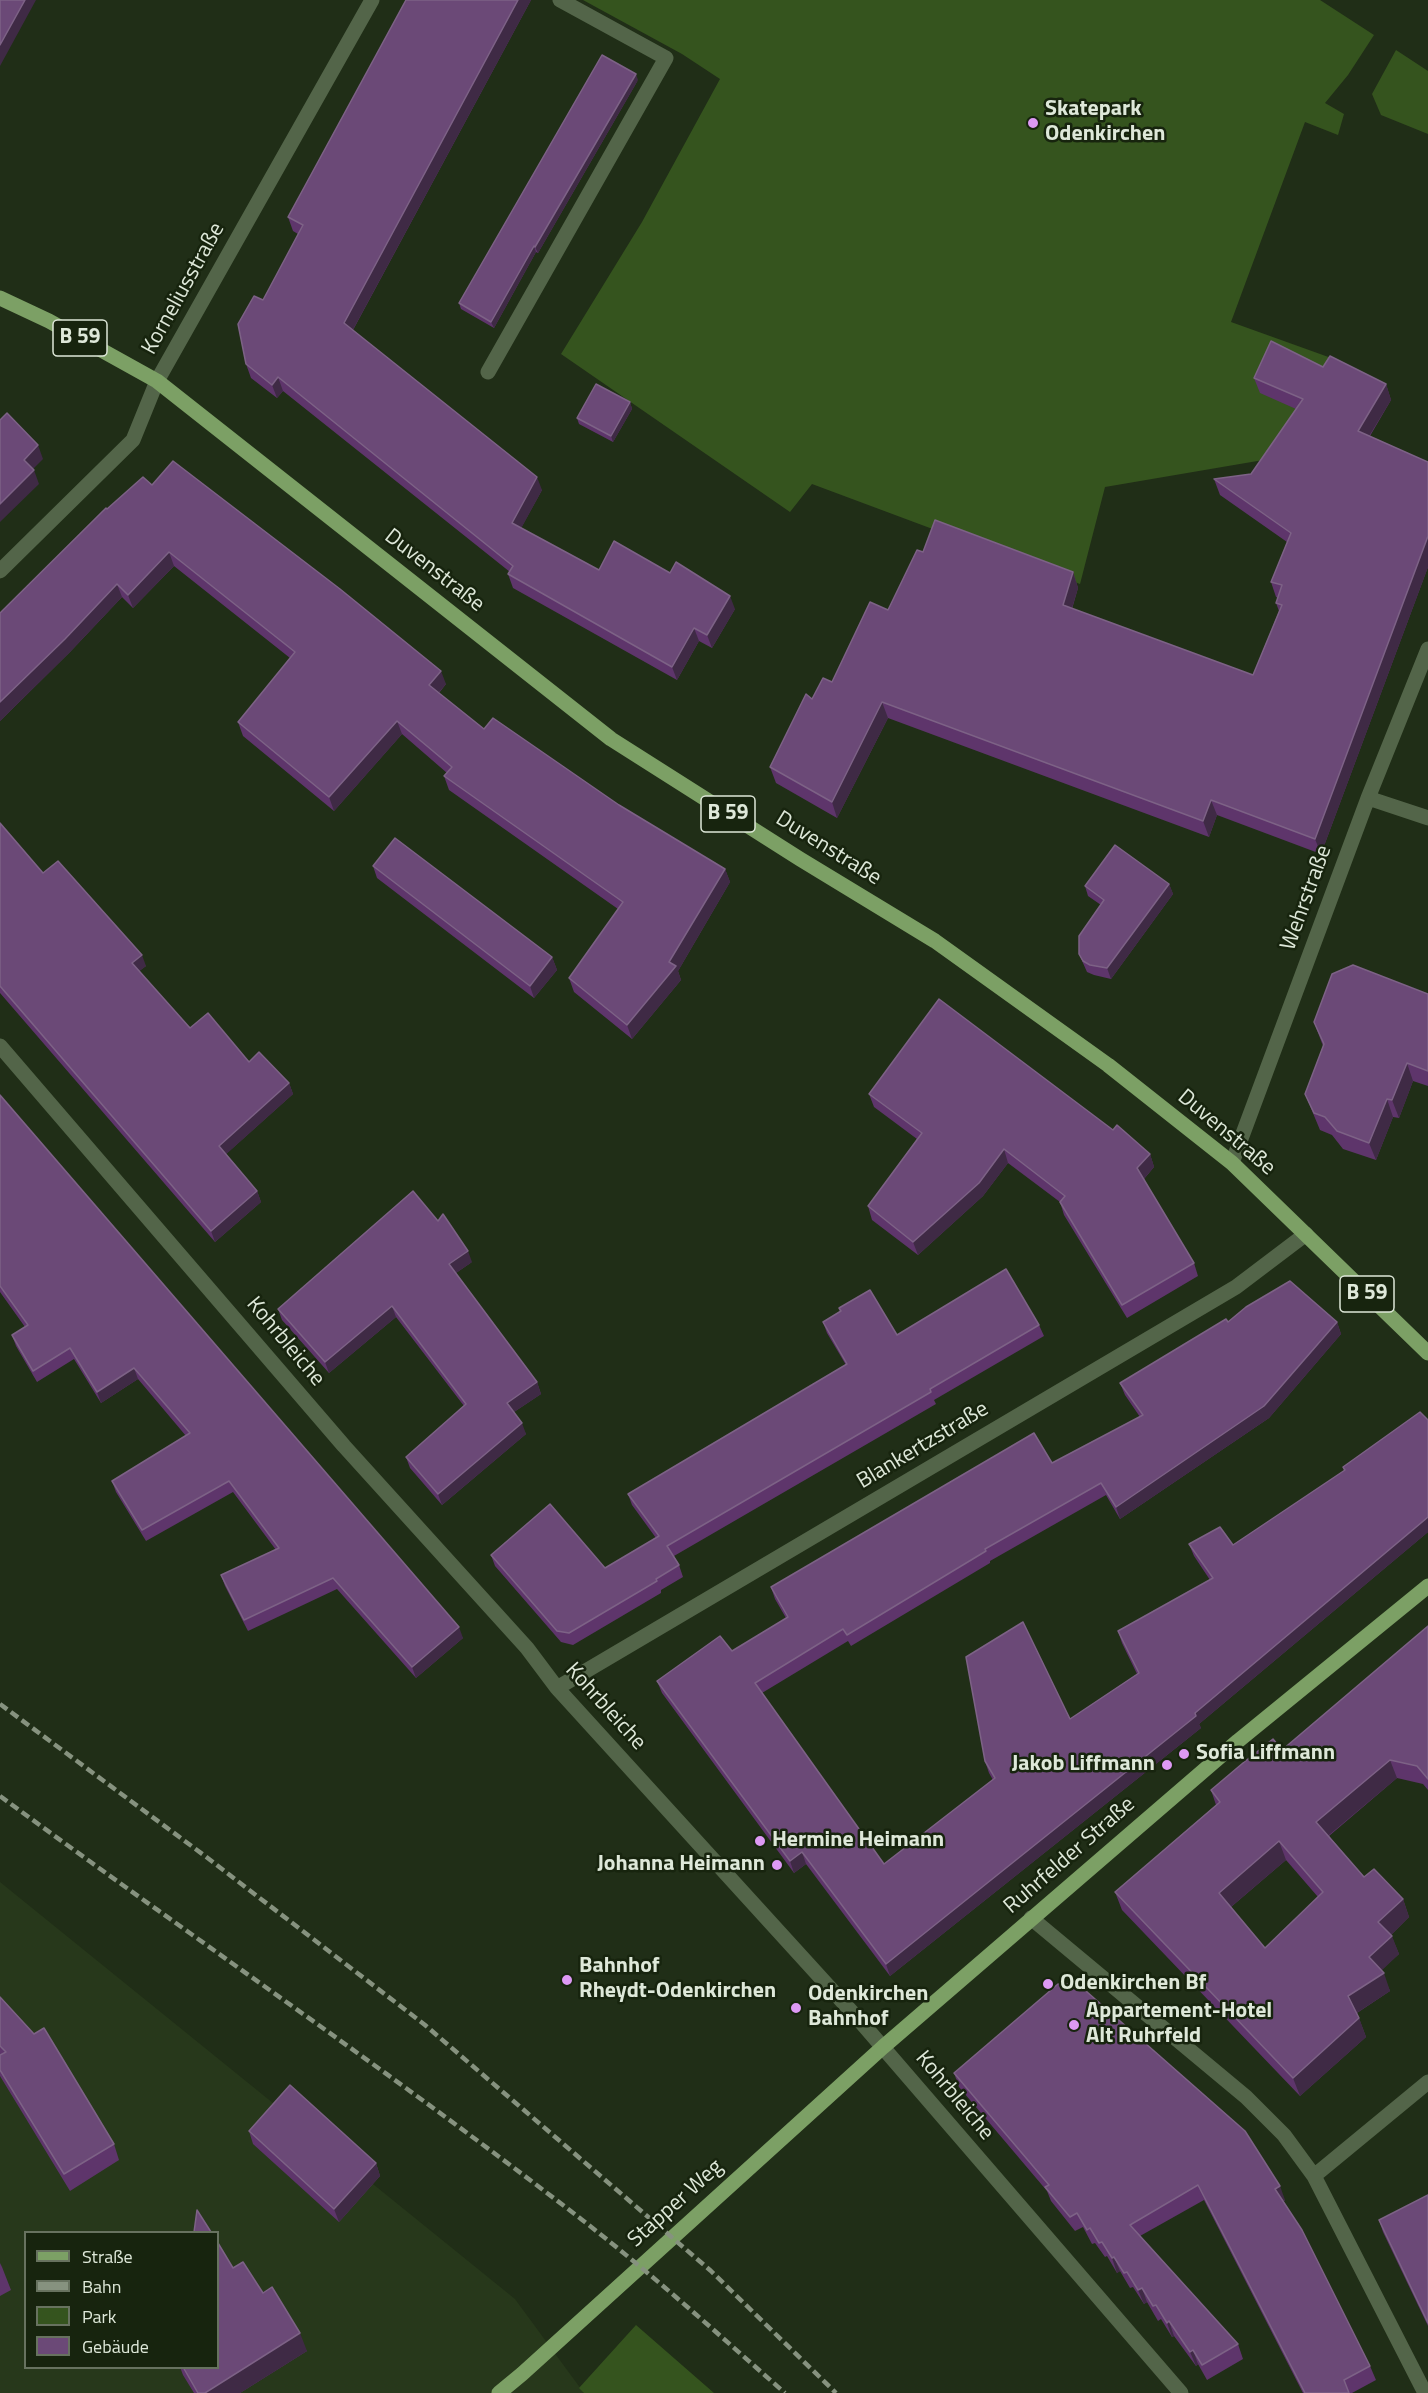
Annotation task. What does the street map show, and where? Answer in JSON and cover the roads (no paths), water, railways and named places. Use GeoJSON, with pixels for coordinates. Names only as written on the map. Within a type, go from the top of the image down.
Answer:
{"type":"FeatureCollection","features":[{"type":"Feature","properties":{"kind":"main road","name":"Duvenstraße"},"geometry":{"type":"LineString","coordinates":[[0,298],[49,321],[157,381],[610,739],[935,941],[1108,1065],[1232,1163],[1428,1353]]}},
{"type":"Feature","properties":{"kind":"main road","name":"Ruhrfelder Straße"},"geometry":{"type":"LineString","coordinates":[[882,2047],[1238,1741],[1428,1586]]}},
{"type":"Feature","properties":{"kind":"main road","name":"Stapper Weg"},"geometry":{"type":"LineString","coordinates":[[499,2393],[882,2047]]}},
{"type":"Feature","properties":{"kind":"street","name":"Korneliusstraße"},"geometry":{"type":"LineString","coordinates":[[0,571],[133,440],[157,381],[372,0]]}},
{"type":"Feature","properties":{"kind":"street"},"geometry":{"type":"LineString","coordinates":[[488,372],[666,58],[560,0]]}},
{"type":"Feature","properties":{"kind":"street","name":"Wehrstraße"},"geometry":{"type":"LineString","coordinates":[[1232,1163],[1368,798],[1428,649]]}},
{"type":"Feature","properties":{"kind":"street"},"geometry":{"type":"LineString","coordinates":[[1368,798],[1428,818]]}},
{"type":"Feature","properties":{"kind":"street","name":"Kohrbleiche"},"geometry":{"type":"LineString","coordinates":[[0,1046],[344,1446],[526,1648],[557,1688],[882,2047],[1182,2393]]}},
{"type":"Feature","properties":{"kind":"street","name":"Blankertzstraße"},"geometry":{"type":"LineString","coordinates":[[557,1688],[1236,1287],[1306,1234]]}},
{"type":"Feature","properties":{"kind":"street"},"geometry":{"type":"LineString","coordinates":[[1032,1918],[1246,2097],[1284,2135],[1314,2176],[1425,2393]]}},
{"type":"Feature","properties":{"kind":"street"},"geometry":{"type":"LineString","coordinates":[[1314,2176],[1428,2082]]}},
{"type":"Feature","properties":{"kind":"railway"},"geometry":{"type":"LineString","coordinates":[[0,1704],[205,1856],[425,2025],[711,2271],[836,2393]]}},
{"type":"Feature","properties":{"kind":"railway"},"geometry":{"type":"LineString","coordinates":[[0,1796],[510,2165],[633,2261],[785,2393]]}},
{"type":"Feature","properties":{"kind":"place","name":"Skatepark Odenkirchen"},"geometry":{"type":"Point","coordinates":[1033,123]}},
{"type":"Feature","properties":{"kind":"place","name":"Sofia Liffmann"},"geometry":{"type":"Point","coordinates":[1184,1754]}},
{"type":"Feature","properties":{"kind":"place","name":"Jakob Liffmann"},"geometry":{"type":"Point","coordinates":[1167,1765]}},
{"type":"Feature","properties":{"kind":"place","name":"Hermine Heimann"},"geometry":{"type":"Point","coordinates":[760,1841]}},
{"type":"Feature","properties":{"kind":"place","name":"Johanna Heimann"},"geometry":{"type":"Point","coordinates":[777,1865]}},
{"type":"Feature","properties":{"kind":"place","name":"Bahnhof Rheydt-Odenkirchen"},"geometry":{"type":"Point","coordinates":[567,1980]}},
{"type":"Feature","properties":{"kind":"place","name":"Odenkirchen Bf"},"geometry":{"type":"Point","coordinates":[1048,1984]}},
{"type":"Feature","properties":{"kind":"place","name":"Odenkirchen Bahnhof"},"geometry":{"type":"Point","coordinates":[796,2008]}},
{"type":"Feature","properties":{"kind":"place","name":"Appartement-Hotel Alt Ruhrfeld"},"geometry":{"type":"Point","coordinates":[1074,2025]}}]}
